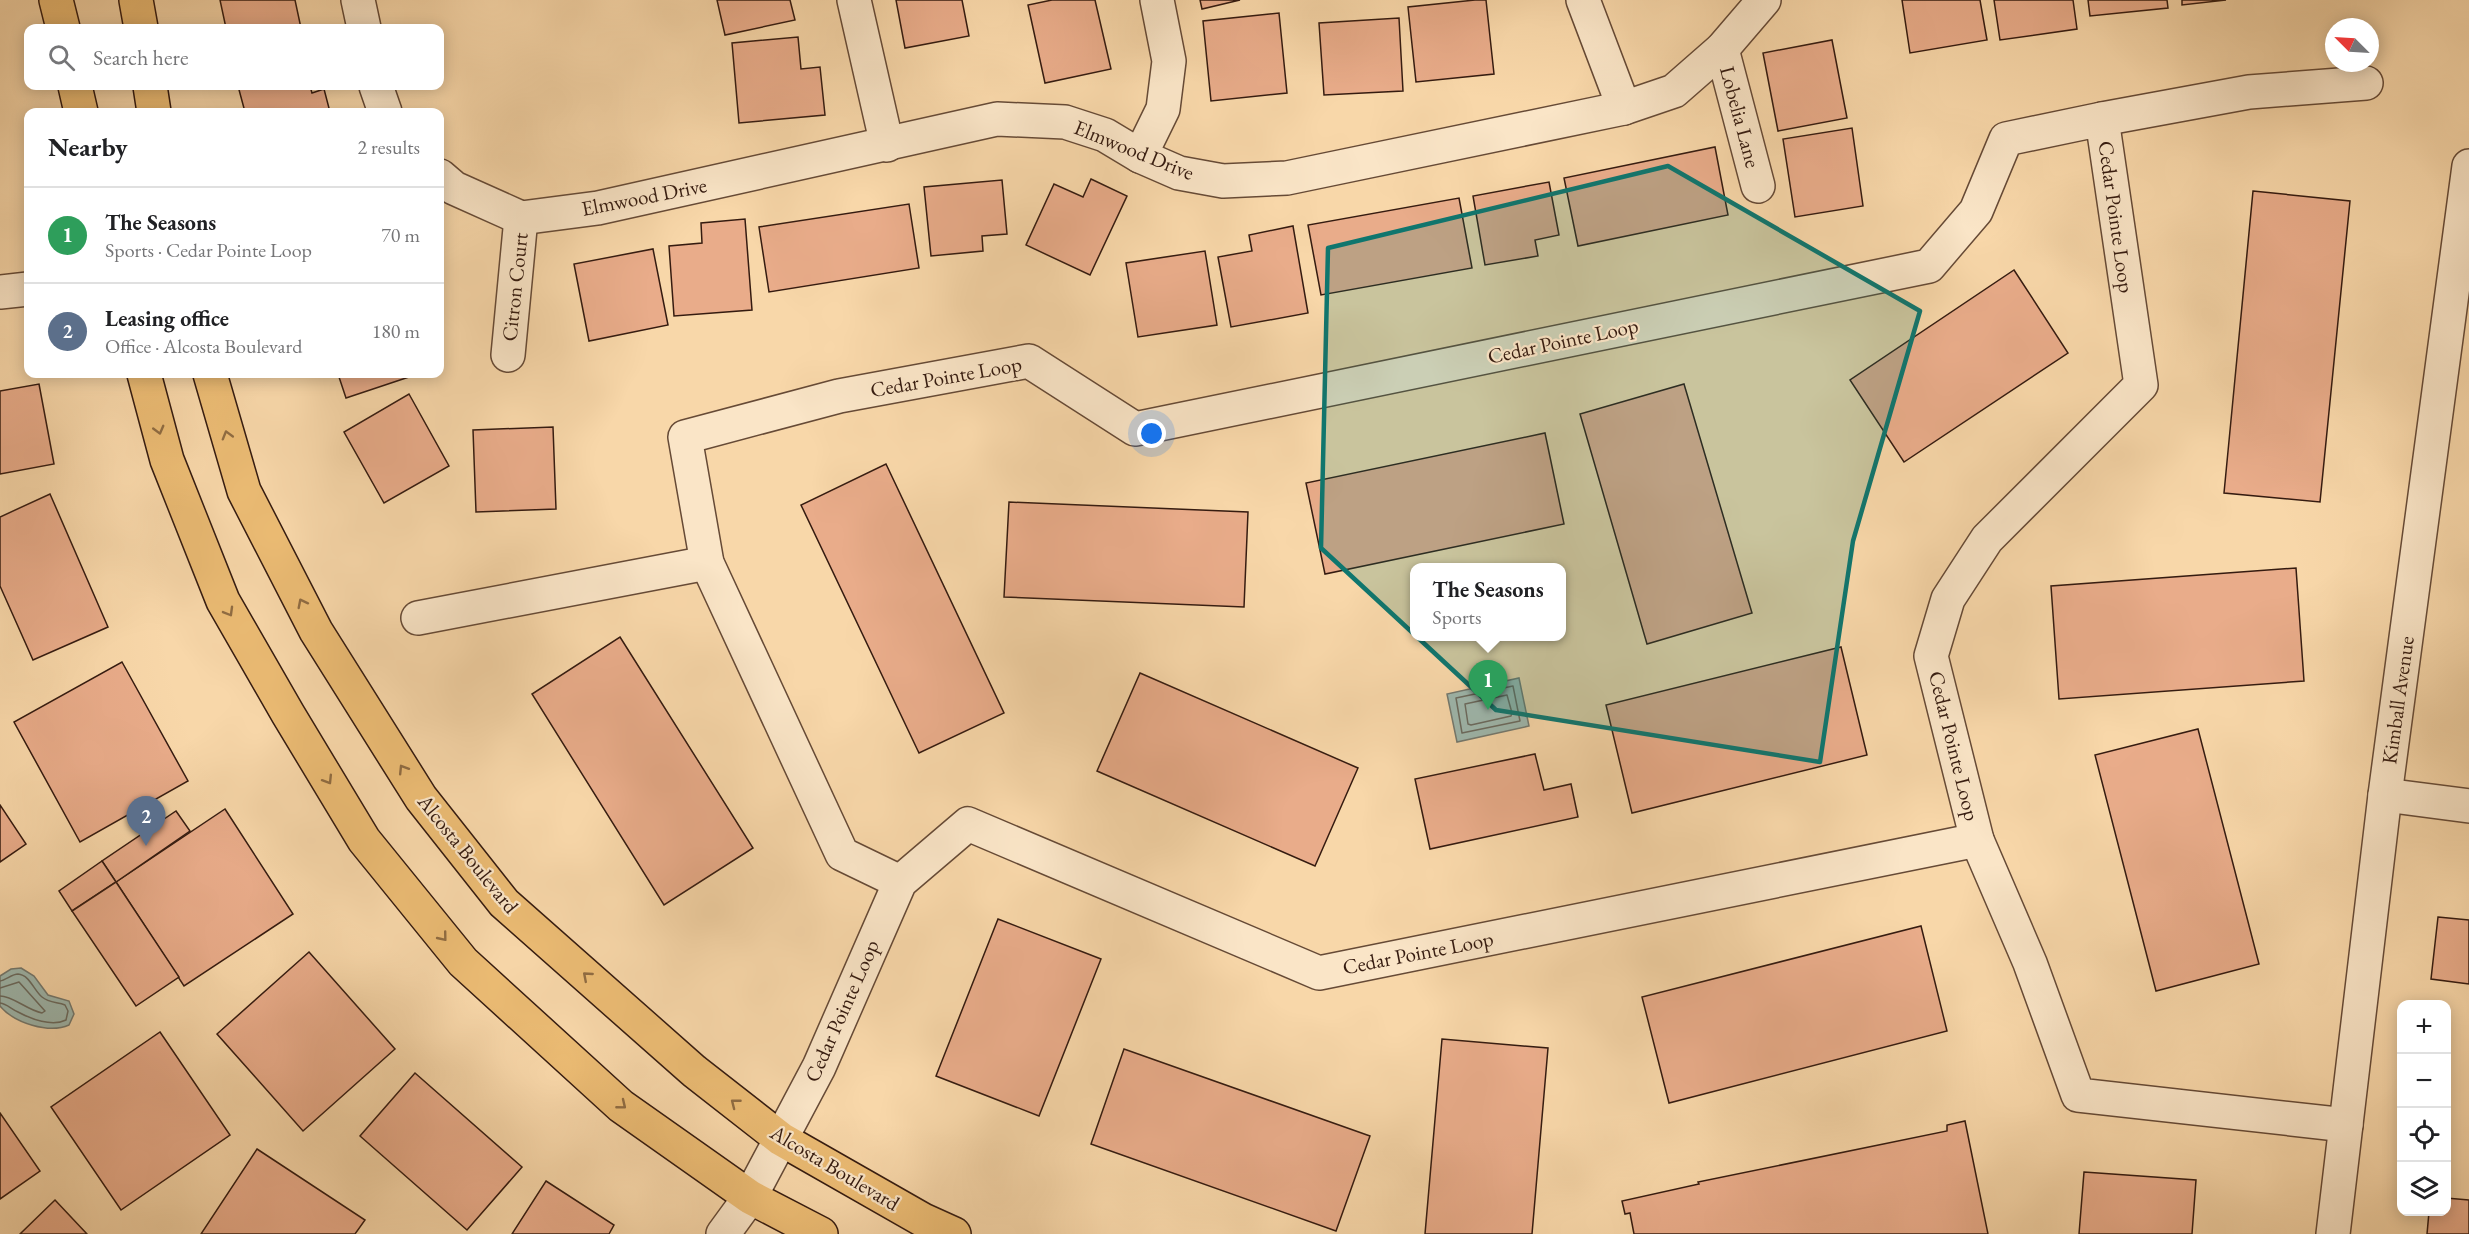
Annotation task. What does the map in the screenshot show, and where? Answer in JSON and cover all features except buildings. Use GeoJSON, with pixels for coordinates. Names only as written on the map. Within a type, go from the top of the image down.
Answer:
{"type":"FeatureCollection","features":[{"type":"Feature","properties":{"kind":"main road"},"geometry":{"type":"LineString","coordinates":[[56,0],[62,24]]}},
{"type":"Feature","properties":{"kind":"main road"},"geometry":{"type":"LineString","coordinates":[[136,0],[140,24]]}},
{"type":"Feature","properties":{"kind":"main road"},"geometry":{"type":"LineString","coordinates":[[76,90],[80,108]]}},
{"type":"Feature","properties":{"kind":"main road"},"geometry":{"type":"LineString","coordinates":[[151,90],[153,108]]}},
{"type":"Feature","properties":{"kind":"main road"},"geometry":{"type":"LineString","coordinates":[[145,378],[167,460],[223,601],[364,840],[463,962],[621,1106],[750,1197],[821,1234]]}},
{"type":"Feature","properties":{"kind":"main road","name":"Alcosta Boulevard"},"geometry":{"type":"LineString","coordinates":[[211,378],[244,491],[316,631],[421,798],[504,903],[694,1071],[781,1139],[923,1220],[954,1234]]}},
{"type":"Feature","properties":{"kind":"street"},"geometry":{"type":"LineString","coordinates":[[358,0],[363,24]]}},
{"type":"Feature","properties":{"kind":"street"},"geometry":{"type":"LineString","coordinates":[[854,0],[887,146]]}},
{"type":"Feature","properties":{"kind":"street"},"geometry":{"type":"LineString","coordinates":[[1140,156],[1163,109],[1169,61],[1157,0]]}},
{"type":"Feature","properties":{"kind":"street"},"geometry":{"type":"LineString","coordinates":[[1583,0],[1624,108]]}},
{"type":"Feature","properties":{"kind":"street","name":"Elmwood Drive"},"geometry":{"type":"LineString","coordinates":[[521,218],[598,208],[887,146],[997,119],[1065,122],[1105,135],[1140,156],[1179,173],[1223,182],[1287,178],[1624,108],[1674,91],[1722,49],[1764,0]]}},
{"type":"Feature","properties":{"kind":"street","name":"Lobelia Lane"},"geometry":{"type":"LineString","coordinates":[[1722,49],[1758,186]]}},
{"type":"Feature","properties":{"kind":"street"},"geometry":{"type":"LineString","coordinates":[[2102,119],[2249,92],[2366,83]]}},
{"type":"Feature","properties":{"kind":"street"},"geometry":{"type":"LineString","coordinates":[[377,90],[384,108]]}},
{"type":"Feature","properties":{"kind":"street","name":"Cedar Pointe Loop"},"geometry":{"type":"LineString","coordinates":[[900,882],[842,854],[707,563],[685,437],[839,396],[1029,361],[1135,429],[1929,266],[1976,211],[2006,139],[2102,119],[2141,385],[1987,539],[1948,599],[1931,656],[1977,840],[2030,963],[2078,1095],[2346,1125]]}},
{"type":"Feature","properties":{"kind":"street","name":"Kimball Avenue"},"geometry":{"type":"LineString","coordinates":[[2332,1234],[2385,795],[2460,315],[2469,166]]}},
{"type":"Feature","properties":{"kind":"street"},"geometry":{"type":"LineString","coordinates":[[444,179],[454,188],[521,218]]}},
{"type":"Feature","properties":{"kind":"street","name":"Citron Court"},"geometry":{"type":"LineString","coordinates":[[508,355],[521,218]]}},
{"type":"Feature","properties":{"kind":"street"},"geometry":{"type":"LineString","coordinates":[[0,292],[24,289]]}},
{"type":"Feature","properties":{"kind":"street"},"geometry":{"type":"LineString","coordinates":[[418,618],[707,563]]}},
{"type":"Feature","properties":{"kind":"street"},"geometry":{"type":"LineString","coordinates":[[2385,795],[2469,806]]}},
{"type":"Feature","properties":{"kind":"street","name":"Cedar Pointe Loop"},"geometry":{"type":"LineString","coordinates":[[723,1234],[750,1197],[819,1067],[900,882],[968,824],[1319,973],[1977,840]]}},
{"type":"Feature","properties":{"kind":"highlighted area"},"geometry":{"type":"Polygon","coordinates":[[[1668,166],[1920,311],[1853,541],[1820,762],[1496,710],[1321,548],[1328,248],[1668,166]]]}},
{"type":"Feature","properties":{"kind":"water"},"geometry":{"type":"Polygon","coordinates":[[[1519,678],[1529,726],[1457,742],[1447,694],[1519,678]]]}},
{"type":"Feature","properties":{"kind":"water"},"geometry":{"type":"Polygon","coordinates":[[[21,968],[34,976],[48,995],[69,1001],[74,1014],[69,1025],[52,1028],[32,1025],[14,1017],[0,1006],[0,976],[11,969],[21,968]]]}},
{"type":"Feature","properties":{"kind":"place","name":"The Seasons"},"geometry":{"type":"Point","coordinates":[1488,710]}},
{"type":"Feature","properties":{"kind":"place","name":"Leasing office"},"geometry":{"type":"Point","coordinates":[146,846]}}]}
